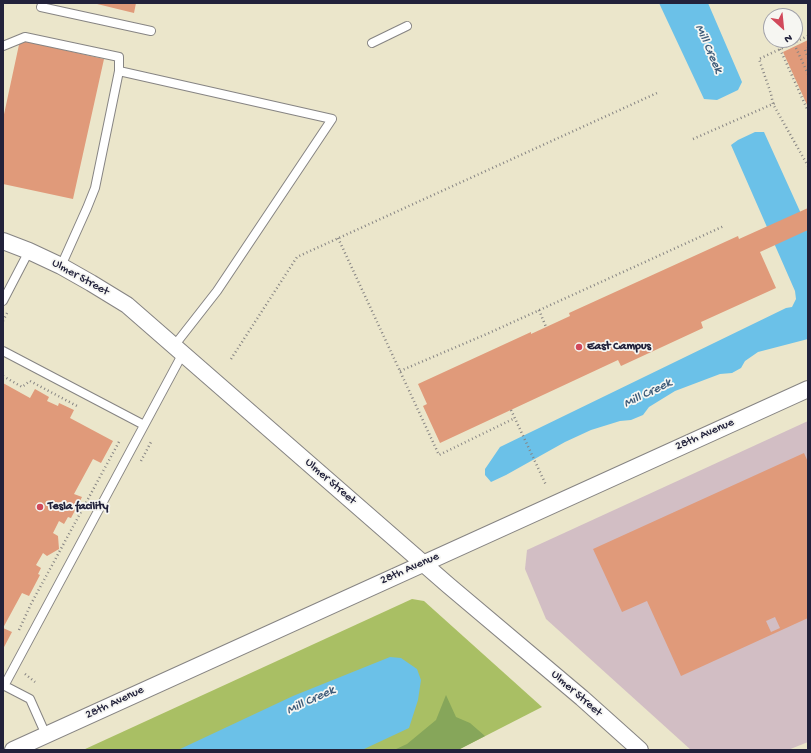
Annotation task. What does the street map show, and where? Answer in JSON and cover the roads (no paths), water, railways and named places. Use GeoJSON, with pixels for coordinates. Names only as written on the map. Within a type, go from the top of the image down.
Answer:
{"type":"FeatureCollection","features":[{"type":"Feature","properties":{"kind":"street","name":"Ulmer Street"},"geometry":{"type":"LineString","coordinates":[[3,241],[61,266],[127,306],[179,349],[423,563],[582,698],[640,750]]}},
{"type":"Feature","properties":{"kind":"street","name":"28th Avenue"},"geometry":{"type":"LineString","coordinates":[[13,750],[808,389]]}},
{"type":"Feature","properties":{"kind":"lane"},"geometry":{"type":"LineString","coordinates":[[41,6],[151,30]]}},
{"type":"Feature","properties":{"kind":"lane"},"geometry":{"type":"LineString","coordinates":[[372,43],[407,26]]}},
{"type":"Feature","properties":{"kind":"lane"},"geometry":{"type":"LineString","coordinates":[[3,46],[25,37],[119,57],[119,71],[95,188],[61,266]]}},
{"type":"Feature","properties":{"kind":"lane"},"geometry":{"type":"LineString","coordinates":[[46,735],[30,699],[3,685],[144,425],[179,349],[332,119],[119,71]]}},
{"type":"Feature","properties":{"kind":"lane"},"geometry":{"type":"LineString","coordinates":[[3,301],[29,251]]}},
{"type":"Feature","properties":{"kind":"lane"},"geometry":{"type":"LineString","coordinates":[[3,352],[144,425]]}},
{"type":"Feature","properties":{"kind":"water","name":"Mill Creek"},"geometry":{"type":"Polygon","coordinates":[[[659,3],[708,3],[742,82],[738,90],[717,100],[704,99],[659,3]]]}},
{"type":"Feature","properties":{"kind":"water","name":"Mill Creek"},"geometry":{"type":"Polygon","coordinates":[[[755,132],[764,132],[808,229],[808,339],[758,352],[745,361],[741,368],[732,373],[720,374],[675,391],[649,407],[643,415],[631,420],[620,421],[591,430],[565,442],[491,482],[485,475],[485,469],[500,447],[786,308],[792,307],[796,299],[795,291],[731,145],[755,132]]]}},
{"type":"Feature","properties":{"kind":"water","name":"Mill Creek"},"geometry":{"type":"Polygon","coordinates":[[[390,657],[401,658],[417,669],[421,680],[418,700],[409,728],[362,750],[178,750],[293,696],[390,657]]]}},
{"type":"Feature","properties":{"kind":"place","name":"East Campus"},"geometry":{"type":"Point","coordinates":[579,347]}},
{"type":"Feature","properties":{"kind":"place","name":"Tesla facility"},"geometry":{"type":"Point","coordinates":[40,507]}}]}
